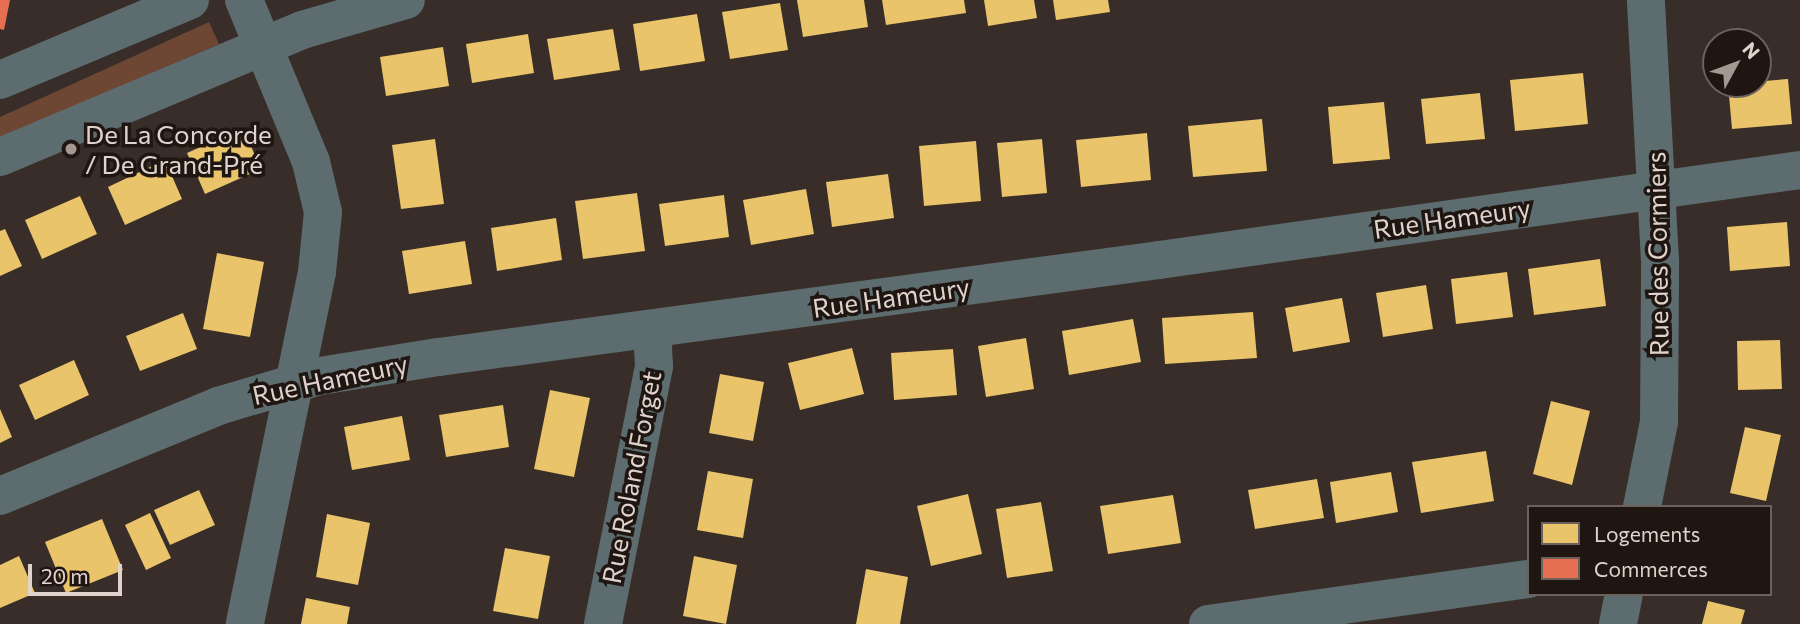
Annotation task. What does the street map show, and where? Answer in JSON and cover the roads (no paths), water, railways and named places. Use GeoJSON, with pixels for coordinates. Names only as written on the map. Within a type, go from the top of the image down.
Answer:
{"type":"FeatureCollection","features":[{"type":"Feature","properties":{"kind":"street"},"geometry":{"type":"LineString","coordinates":[[0,80],[190,0]]}},
{"type":"Feature","properties":{"kind":"street"},"geometry":{"type":"LineString","coordinates":[[244,0],[313,169],[323,212],[317,272],[245,624]]}},
{"type":"Feature","properties":{"kind":"street"},"geometry":{"type":"LineString","coordinates":[[0,156],[263,46],[334,19],[406,0]]}},
{"type":"Feature","properties":{"kind":"street","name":"Rue des Cormiers"},"geometry":{"type":"LineString","coordinates":[[1642,505],[1659,422],[1661,261],[1646,0]]}},
{"type":"Feature","properties":{"kind":"street","name":"Rue Hameury"},"geometry":{"type":"LineString","coordinates":[[0,495],[218,406],[294,382],[426,358],[1800,170]]}},
{"type":"Feature","properties":{"kind":"street","name":"Rue Roland Forget"},"geometry":{"type":"LineString","coordinates":[[603,624],[654,366],[652,329]]}},
{"type":"Feature","properties":{"kind":"street"},"geometry":{"type":"LineString","coordinates":[[1208,624],[1527,579]]}},
{"type":"Feature","properties":{"kind":"street"},"geometry":{"type":"LineString","coordinates":[[1618,624],[1624,596]]}},
{"type":"Feature","properties":{"kind":"place","name":"De La Concorde / De Grand-Pré"},"geometry":{"type":"Point","coordinates":[71,149]}}]}
